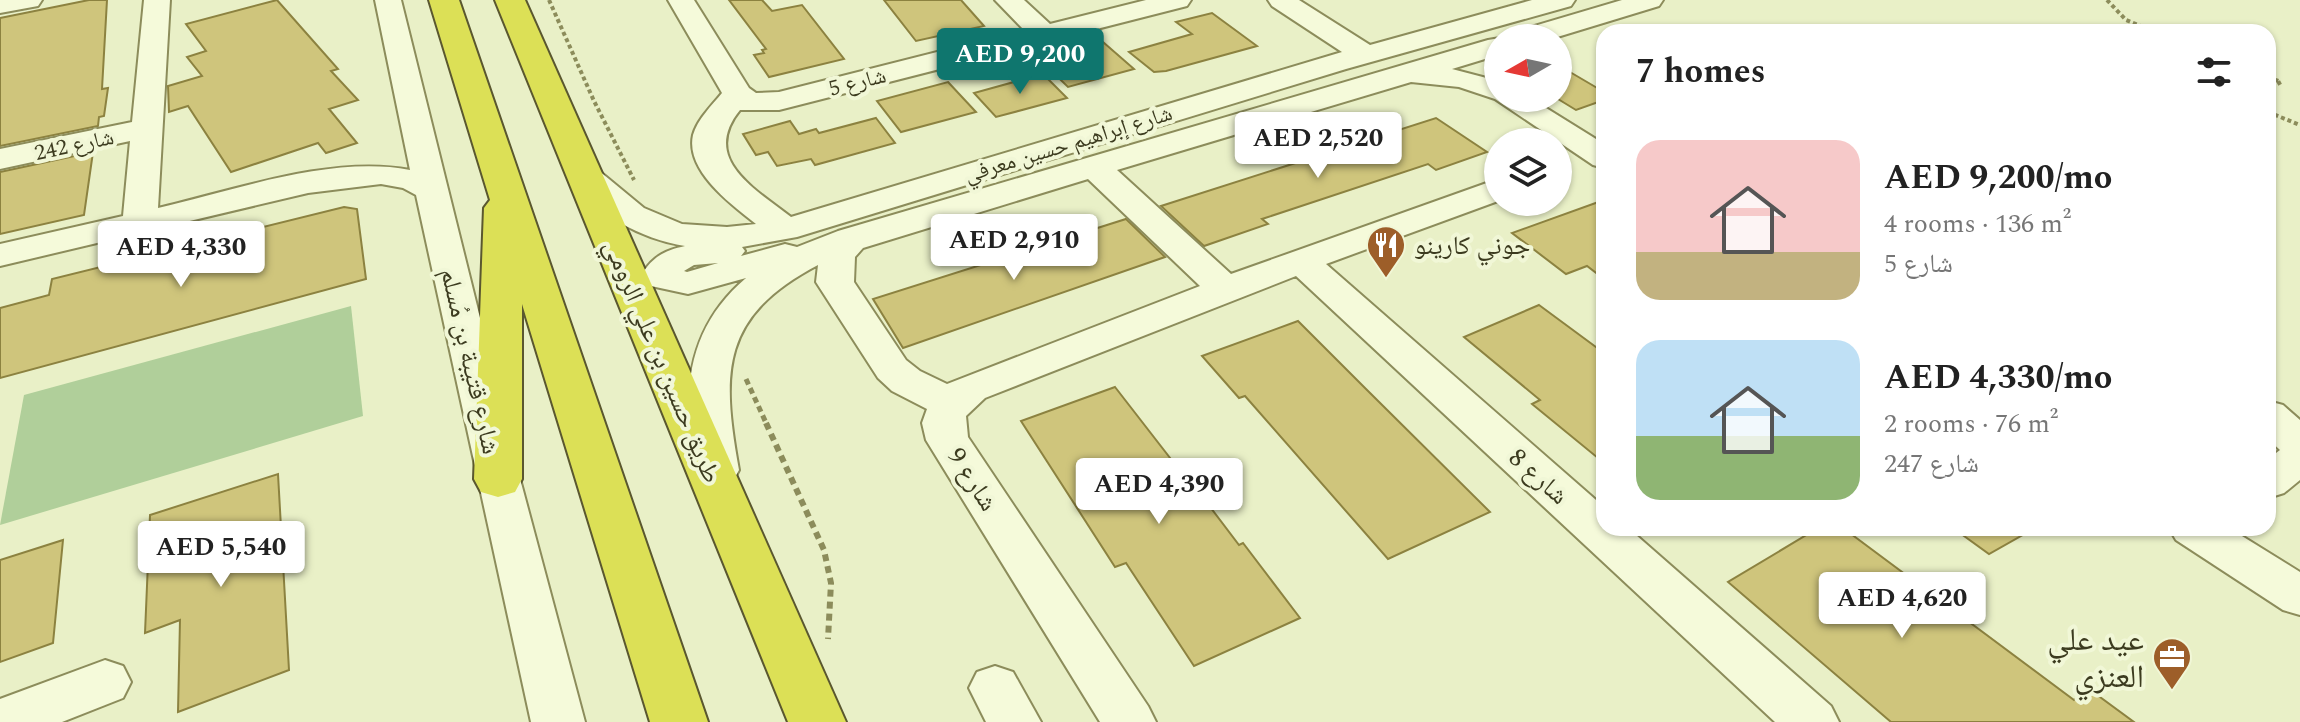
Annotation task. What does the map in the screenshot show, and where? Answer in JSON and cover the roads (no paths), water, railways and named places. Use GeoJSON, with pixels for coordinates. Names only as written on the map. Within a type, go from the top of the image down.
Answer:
{"type":"FeatureCollection","features":[{"type":"Feature","properties":{"kind":"highway"},"geometry":{"type":"LineString","coordinates":[[444,0],[679,722]]}},
{"type":"Feature","properties":{"kind":"highway","name":"طريق حسين بن علي الرومي"},"geometry":{"type":"LineString","coordinates":[[510,0],[817,722]]}},
{"type":"Feature","properties":{"kind":"highway"},"geometry":{"type":"LineString","coordinates":[[498,479],[504,177]]}},
{"type":"Feature","properties":{"kind":"street"},"geometry":{"type":"LineString","coordinates":[[0,5],[29,0]]}},
{"type":"Feature","properties":{"kind":"street","name":"شارع 242"},"geometry":{"type":"LineString","coordinates":[[140,222],[157,0]]}},
{"type":"Feature","properties":{"kind":"street","name":"شارع قتيبة بن مُسلم"},"geometry":{"type":"LineString","coordinates":[[388,0],[498,479],[558,722]]}},
{"type":"Feature","properties":{"kind":"street"},"geometry":{"type":"LineString","coordinates":[[681,0],[737,94],[717,118],[708,139],[713,163],[730,184],[785,230]]}},
{"type":"Feature","properties":{"kind":"street"},"geometry":{"type":"LineString","coordinates":[[1008,0],[1044,34]]}},
{"type":"Feature","properties":{"kind":"street","name":"شارع 5"},"geometry":{"type":"LineString","coordinates":[[737,94],[750,103],[779,101],[1178,0]]}},
{"type":"Feature","properties":{"kind":"street"},"geometry":{"type":"LineString","coordinates":[[1281,0],[1366,55]]}},
{"type":"Feature","properties":{"kind":"street","name":"شارع إبراهيم حسين معرفي"},"geometry":{"type":"LineString","coordinates":[[586,177],[610,202],[651,227],[687,236],[731,238],[785,230],[991,166],[1562,0]]}},
{"type":"Feature","properties":{"kind":"street"},"geometry":{"type":"LineString","coordinates":[[1570,24],[1650,0]]}},
{"type":"Feature","properties":{"kind":"street"},"geometry":{"type":"LineString","coordinates":[[1572,35],[1596,40]]}},
{"type":"Feature","properties":{"kind":"street","name":"شارع إبراهيم حسين معرفي"},"geometry":{"type":"LineString","coordinates":[[724,509],[708,389],[714,348],[722,325],[744,298],[769,277],[835,244],[1484,50]]}},
{"type":"Feature","properties":{"kind":"street"},"geometry":{"type":"LineString","coordinates":[[1484,53],[1477,58],[1479,75],[1484,79]]}},
{"type":"Feature","properties":{"kind":"street"},"geometry":{"type":"LineString","coordinates":[[1405,76],[1463,79],[1484,86]]}},
{"type":"Feature","properties":{"kind":"street"},"geometry":{"type":"LineString","coordinates":[[1531,112],[1596,152]]}},
{"type":"Feature","properties":{"kind":"street","name":"شارع 242"},"geometry":{"type":"LineString","coordinates":[[0,159],[147,128]]}},
{"type":"Feature","properties":{"kind":"street"},"geometry":{"type":"LineString","coordinates":[[1572,162],[1596,156]]}},
{"type":"Feature","properties":{"kind":"street"},"geometry":{"type":"LineString","coordinates":[[991,166],[921,202],[801,238],[679,258],[668,263],[662,271],[669,281],[688,283],[711,278],[749,263],[835,244],[835,282],[892,369],[906,381],[950,403],[971,388],[1225,289],[1484,194]]}},
{"type":"Feature","properties":{"kind":"street"},"geometry":{"type":"LineString","coordinates":[[1093,166],[1225,289]]}},
{"type":"Feature","properties":{"kind":"street"},"geometry":{"type":"LineString","coordinates":[[0,255],[308,183],[364,174],[397,176],[431,190]]}},
{"type":"Feature","properties":{"kind":"street","name":"شارع 8"},"geometry":{"type":"LineString","coordinates":[[1302,262],[1596,527]]}},
{"type":"Feature","properties":{"kind":"street","name":"شارع 9"},"geometry":{"type":"LineString","coordinates":[[950,403],[943,419],[947,440],[1129,722]]}},
{"type":"Feature","properties":{"kind":"street"},"geometry":{"type":"LineString","coordinates":[[2276,422],[2300,444]]}},
{"type":"Feature","properties":{"kind":"street"},"geometry":{"type":"LineString","coordinates":[[2276,476],[2300,457]]}},
{"type":"Feature","properties":{"kind":"street","name":"شارع 8"},"geometry":{"type":"LineString","coordinates":[[1606,536],[1812,722]]}},
{"type":"Feature","properties":{"kind":"street"},"geometry":{"type":"LineString","coordinates":[[2209,536],[2300,596]]}},
{"type":"Feature","properties":{"kind":"street"},"geometry":{"type":"LineString","coordinates":[[2,722],[105,682]]}},
{"type":"Feature","properties":{"kind":"place","name":"جوني كارينو"},"geometry":{"type":"Point","coordinates":[1386,279]}},
{"type":"Feature","properties":{"kind":"place","name":"عيد علي العنزي"},"geometry":{"type":"Point","coordinates":[2172,691]}}]}
